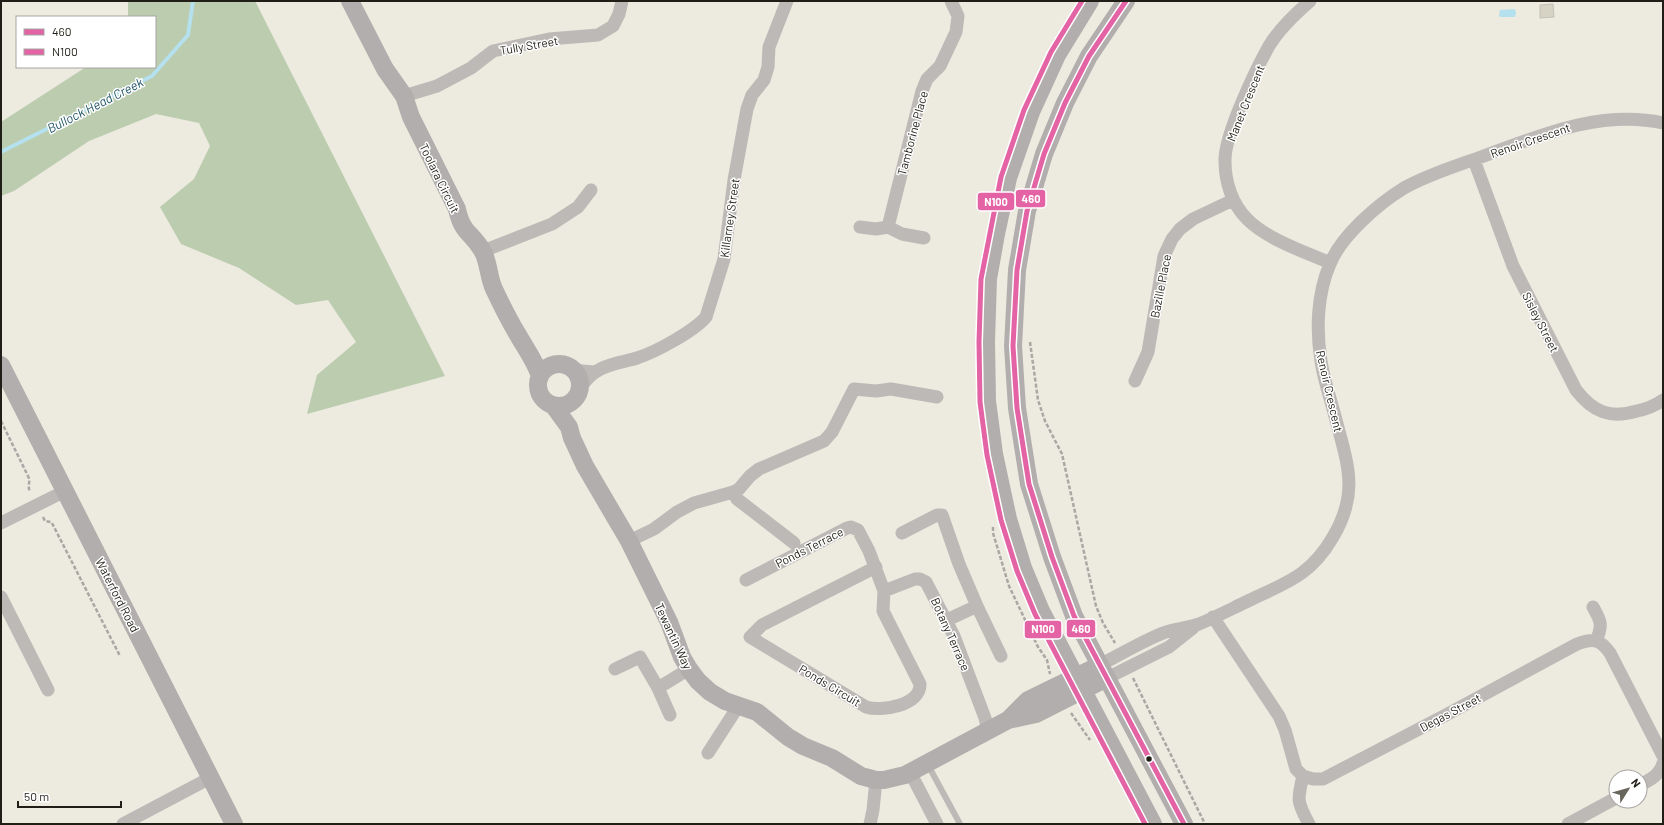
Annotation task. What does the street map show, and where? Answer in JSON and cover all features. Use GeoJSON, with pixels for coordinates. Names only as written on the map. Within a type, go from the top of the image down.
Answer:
{"type":"FeatureCollection","features":[{"type":"Feature","properties":{"kind":"street","name":"Toolara Circuit"},"geometry":{"type":"LineString","coordinates":[[350,1],[385,69],[404,96],[410,117],[457,209],[460,221],[483,252],[493,287],[518,336],[530,353],[540,376]]}},
{"type":"Feature","properties":{"kind":"street","name":"Tully Street"},"geometry":{"type":"LineString","coordinates":[[404,96],[437,86],[471,68],[493,51],[549,39],[598,35],[613,26],[619,14],[622,1]]}},
{"type":"Feature","properties":{"kind":"street","name":"Killarney Street"},"geometry":{"type":"LineString","coordinates":[[576,395],[594,372],[614,364],[646,355],[700,324],[706,316],[724,259],[734,180],[747,109],[752,95],[764,80],[768,68],[768,47],[787,1]]}},
{"type":"Feature","properties":{"kind":"street","name":"Tamborine Place"},"geometry":{"type":"LineString","coordinates":[[888,227],[922,91],[927,80],[940,66],[956,32],[958,16],[951,1]]}},
{"type":"Feature","properties":{"kind":"street"},"geometry":{"type":"LineString","coordinates":[[1090,1],[1057,55],[1031,112],[1008,178],[988,279],[986,342],[987,401],[994,454],[1008,520],[1023,568],[1041,611],[1153,824]]}},
{"type":"Feature","properties":{"kind":"street"},"geometry":{"type":"LineString","coordinates":[[1126,1],[1089,56],[1065,103],[1044,154],[1027,210],[1017,270],[1013,346],[1016,408],[1029,484],[1052,557],[1072,609],[1184,824]]}},
{"type":"Feature","properties":{"kind":"street","name":"Manet Crescent"},"geometry":{"type":"LineString","coordinates":[[1310,1],[1289,20],[1270,45],[1245,95],[1229,138],[1225,160],[1226,178],[1233,200],[1247,219],[1266,234],[1330,263]]}},
{"type":"Feature","properties":{"kind":"street","name":"Renoir Crescent"},"geometry":{"type":"LineString","coordinates":[[1104,671],[1121,654],[1163,633],[1197,624],[1298,577],[1320,558],[1335,535],[1345,514],[1350,486],[1346,459],[1321,362],[1318,325],[1322,288],[1330,263],[1340,246],[1377,206],[1405,188],[1437,173],[1557,130],[1585,122],[1613,119],[1649,120],[1663,123]]}},
{"type":"Feature","properties":{"kind":"street","name":"Sisley Street"},"geometry":{"type":"LineString","coordinates":[[1474,160],[1513,266],[1576,390],[1583,400],[1596,409],[1610,414],[1623,415],[1642,410],[1663,400]]}},
{"type":"Feature","properties":{"kind":"street"},"geometry":{"type":"LineString","coordinates":[[483,252],[552,224],[578,207],[591,190]]}},
{"type":"Feature","properties":{"kind":"street","name":"Bazille Place"},"geometry":{"type":"LineString","coordinates":[[1135,381],[1148,352],[1164,256],[1172,239],[1180,229],[1193,219],[1233,200]]}},
{"type":"Feature","properties":{"kind":"street"},"geometry":{"type":"LineString","coordinates":[[860,227],[876,229],[888,227],[902,234],[924,238]]}},
{"type":"Feature","properties":{"kind":"street","name":"Toolara Circuit"},"geometry":{"type":"LineString","coordinates":[[530,353],[548,363],[564,367]]}},
{"type":"Feature","properties":{"kind":"street","name":"Waterford Road"},"geometry":{"type":"LineString","coordinates":[[1,365],[234,824]]}},
{"type":"Feature","properties":{"kind":"street","name":"Killarney Street"},"geometry":{"type":"LineString","coordinates":[[564,367],[594,372]]}},
{"type":"Feature","properties":{"kind":"street"},"geometry":{"type":"LineString","coordinates":[[564,367],[577,375],[576,395],[560,406],[547,403],[539,392],[538,386],[540,376],[547,368],[564,367]]}},
{"type":"Feature","properties":{"kind":"street"},"geometry":{"type":"LineString","coordinates":[[629,541],[654,529],[676,512],[694,503],[733,492],[759,469],[824,441],[832,432],[854,389],[876,391],[890,389],[937,397]]}},
{"type":"Feature","properties":{"kind":"street","name":"Tewantin Way"},"geometry":{"type":"LineString","coordinates":[[568,427],[569,412],[576,395]]}},
{"type":"Feature","properties":{"kind":"street","name":"Tewantin Way"},"geometry":{"type":"LineString","coordinates":[[553,405],[568,427],[585,466],[629,541],[669,622],[682,657],[689,670],[710,692],[725,700],[757,712],[788,737],[803,746],[832,758],[861,776],[876,780],[895,778],[910,772],[1008,720],[1028,700],[1080,683],[1104,671]]}},
{"type":"Feature","properties":{"kind":"street"},"geometry":{"type":"LineString","coordinates":[[1,523],[65,491]]}},
{"type":"Feature","properties":{"kind":"street"},"geometry":{"type":"LineString","coordinates":[[733,492],[737,499],[794,543]]}},
{"type":"Feature","properties":{"kind":"street"},"geometry":{"type":"LineString","coordinates":[[902,533],[937,515],[942,514],[959,564],[1001,656]]}},
{"type":"Feature","properties":{"kind":"street","name":"Ponds Terrace"},"geometry":{"type":"LineString","coordinates":[[746,580],[851,527],[858,530],[876,567]]}},
{"type":"Feature","properties":{"kind":"street","name":"Ponds Circuit"},"geometry":{"type":"LineString","coordinates":[[876,567],[884,591],[883,611],[920,684],[920,689],[916,696],[893,707],[881,710],[866,707],[750,637],[762,625],[876,567]]}},
{"type":"Feature","properties":{"kind":"street","name":"Botany Terrace"},"geometry":{"type":"LineString","coordinates":[[884,591],[910,580],[923,580],[929,586],[947,620],[985,718],[988,731]]}},
{"type":"Feature","properties":{"kind":"street"},"geometry":{"type":"LineString","coordinates":[[1,597],[48,690]]}},
{"type":"Feature","properties":{"kind":"street"},"geometry":{"type":"LineString","coordinates":[[947,620],[977,606]]}},
{"type":"Feature","properties":{"kind":"street"},"geometry":{"type":"LineString","coordinates":[[1593,607],[1601,621],[1600,632],[1596,641],[1604,645],[1610,653],[1663,756]]}},
{"type":"Feature","properties":{"kind":"street"},"geometry":{"type":"LineString","coordinates":[[1213,617],[1279,716],[1285,730],[1296,769],[1303,776],[1298,796],[1299,806],[1308,824]]}},
{"type":"Feature","properties":{"kind":"street","name":"Renoir Crescent"},"geometry":{"type":"LineString","coordinates":[[1104,671],[1128,668],[1169,647],[1197,624]]}},
{"type":"Feature","properties":{"kind":"street","name":"Degas Street"},"geometry":{"type":"LineString","coordinates":[[1303,776],[1313,779],[1323,778],[1444,716],[1577,644],[1587,640],[1596,641]]}},
{"type":"Feature","properties":{"kind":"street"},"geometry":{"type":"LineString","coordinates":[[615,669],[640,658],[658,688],[670,715]]}},
{"type":"Feature","properties":{"kind":"street"},"geometry":{"type":"LineString","coordinates":[[658,688],[689,670]]}},
{"type":"Feature","properties":{"kind":"street"},"geometry":{"type":"LineString","coordinates":[[708,753],[739,705]]}},
{"type":"Feature","properties":{"kind":"street"},"geometry":{"type":"LineString","coordinates":[[1648,781],[1653,778],[1663,765]]}},
{"type":"Feature","properties":{"kind":"street"},"geometry":{"type":"LineString","coordinates":[[910,772],[937,824]]}},
{"type":"Feature","properties":{"kind":"street"},"geometry":{"type":"LineString","coordinates":[[123,824],[210,778]]}},
{"type":"Feature","properties":{"kind":"street"},"geometry":{"type":"LineString","coordinates":[[870,824],[876,780]]}},
{"type":"Feature","properties":{"kind":"street"},"geometry":{"type":"LineString","coordinates":[[1568,824],[1608,802]]}},
{"type":"Feature","properties":{"kind":"lane"},"geometry":{"type":"LineString","coordinates":[[928,763],[960,824]]}},
{"type":"Feature","properties":{"kind":"path"},"geometry":{"type":"LineString","coordinates":[[1029,338],[1038,400],[1046,421],[1062,454],[1096,606],[1103,623],[1121,654]]}},
{"type":"Feature","properties":{"kind":"path"},"geometry":{"type":"LineString","coordinates":[[1,421],[30,479],[28,488],[30,492]]}},
{"type":"Feature","properties":{"kind":"path"},"geometry":{"type":"LineString","coordinates":[[43,517],[46,521],[53,525],[120,656]]}},
{"type":"Feature","properties":{"kind":"path"},"geometry":{"type":"LineString","coordinates":[[1128,668],[1204,824]]}},
{"type":"Feature","properties":{"kind":"green space"},"geometry":{"type":"Polygon","coordinates":[[[128,1],[255,1],[445,376],[307,414],[317,375],[356,342],[328,300],[296,305],[239,268],[181,244],[160,207],[194,179],[210,146],[199,123],[156,114],[89,141],[14,191],[1,196],[1,122],[84,68],[156,68],[156,16],[128,16],[128,1]]]}},
{"type":"Feature","properties":{"kind":"water"},"geometry":{"type":"Polygon","coordinates":[[[1515,9],[1515,17],[1499,16],[1500,10],[1515,9]]]}},
{"type":"Feature","properties":{"kind":"building"},"geometry":{"type":"Polygon","coordinates":[[[1553,4],[1554,17],[1540,18],[1540,5],[1553,4]]]}},
{"type":"Feature","properties":{"kind":"waterway","name":"Bullock Head Creek"},"geometry":{"type":"LineString","coordinates":[[1,152],[152,76],[188,35],[193,1]]}},
{"type":"Feature","properties":{"kind":"transit line","name":"N100"},"geometry":{"type":"LineString","coordinates":[[1082,1],[1051,52],[1024,110],[1001,177],[981,279],[979,342],[980,402],[987,455],[1001,520],[1017,571],[1035,614],[1145,824]]}},
{"type":"Feature","properties":{"kind":"transit line","name":"460"},"geometry":{"type":"LineString","coordinates":[[1126,1],[1089,56],[1065,103],[1044,154],[1027,211],[1017,270],[1013,346],[1017,408],[1029,484],[1052,557],[1074,616],[1184,824]]}}]}
